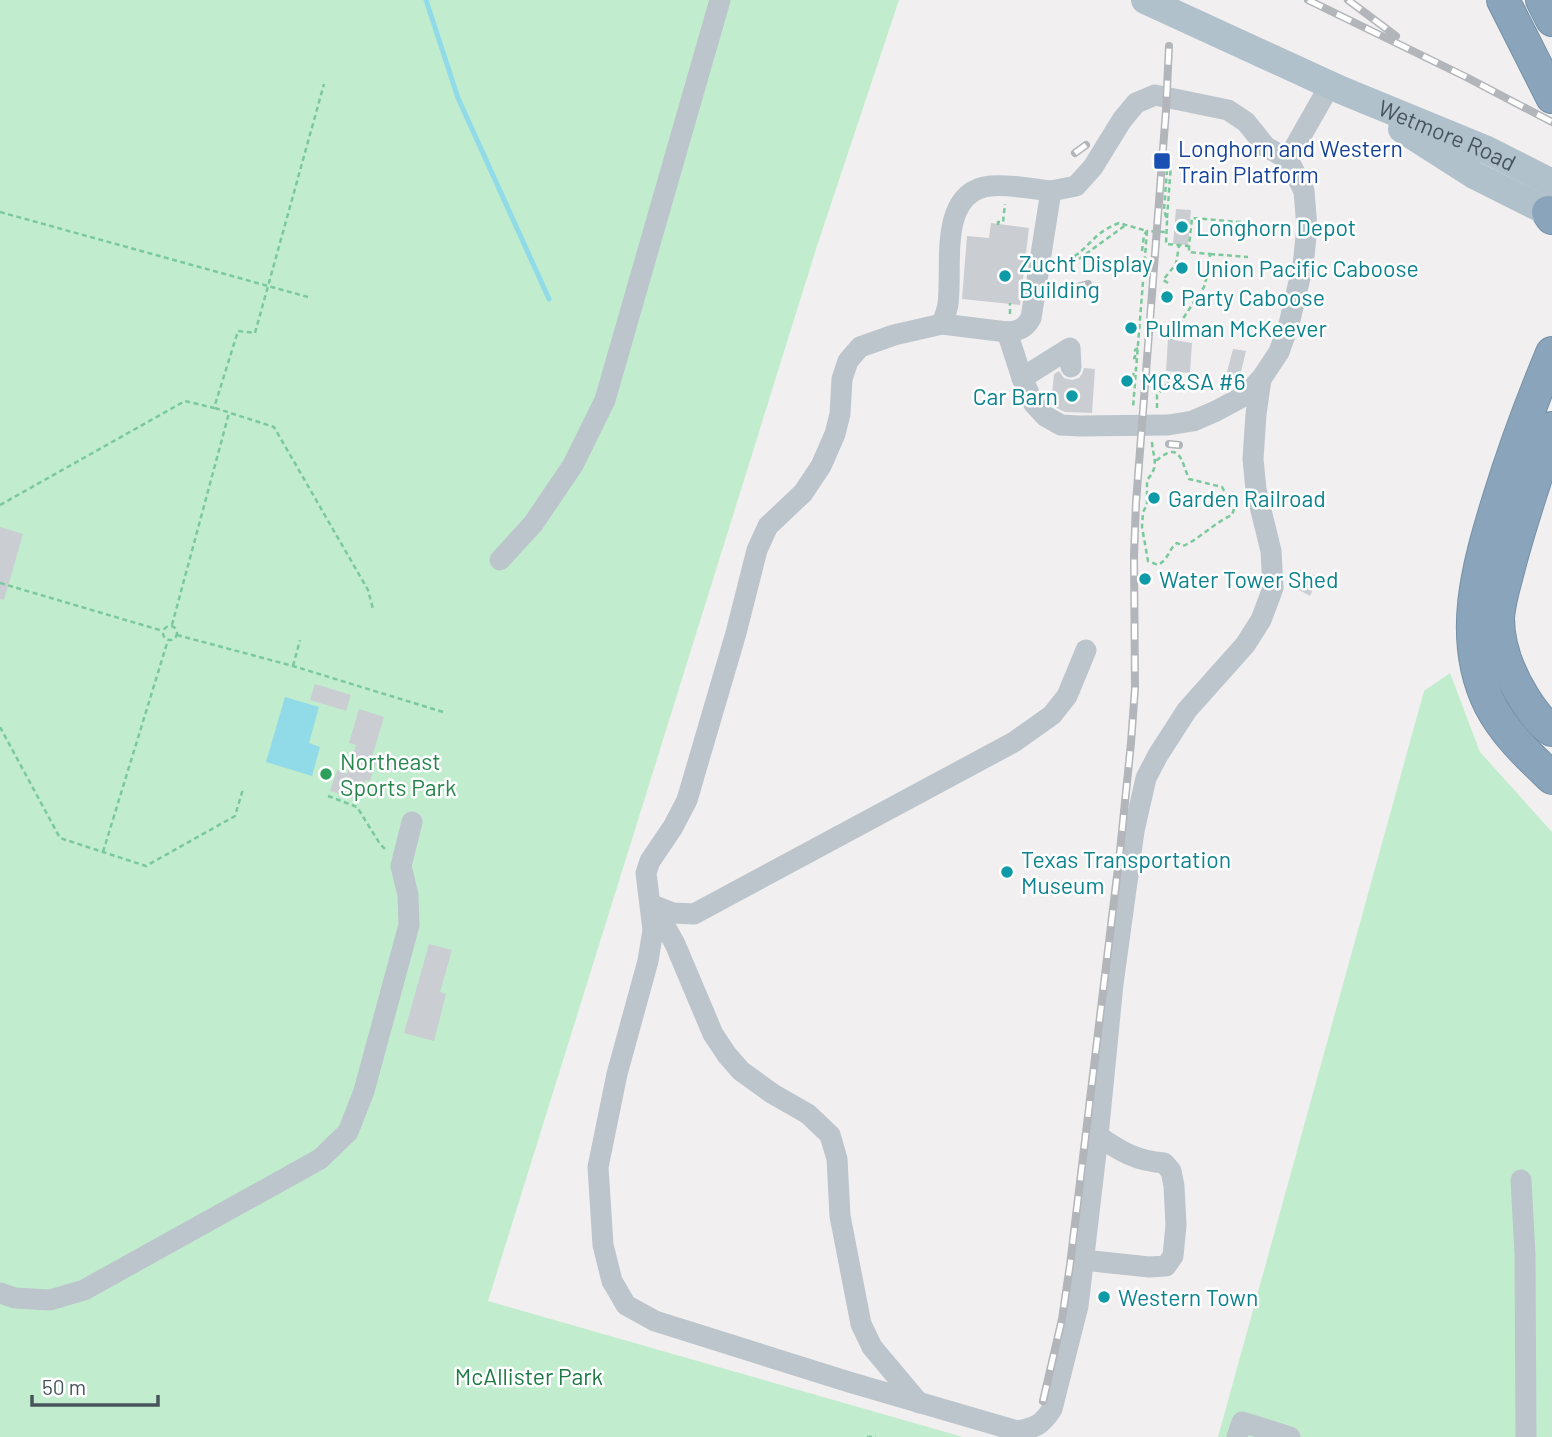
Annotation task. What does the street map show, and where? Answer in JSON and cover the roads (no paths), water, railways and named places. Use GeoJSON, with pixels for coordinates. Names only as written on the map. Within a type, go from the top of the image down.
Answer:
{"type":"FeatureCollection","features":[{"type":"Feature","properties":{"kind":"highway"},"geometry":{"type":"LineString","coordinates":[[1503,0],[1552,97]]}},
{"type":"Feature","properties":{"kind":"highway"},"geometry":{"type":"LineString","coordinates":[[1542,0],[1552,20]]}},
{"type":"Feature","properties":{"kind":"highway"},"geometry":{"type":"LineString","coordinates":[[1552,353],[1526,415],[1487,536],[1476,580],[1472,617],[1476,668],[1490,705],[1515,742],[1552,778]]}},
{"type":"Feature","properties":{"kind":"highway"},"geometry":{"type":"LineString","coordinates":[[1552,428],[1513,548],[1498,615],[1499,635],[1506,664],[1531,708],[1552,730]]}},
{"type":"Feature","properties":{"kind":"main road","name":"Wetmore Road"},"geometry":{"type":"LineString","coordinates":[[1145,0],[1335,87],[1474,175],[1551,207]]}},
{"type":"Feature","properties":{"kind":"lane"},"geometry":{"type":"LineString","coordinates":[[500,560],[533,524],[573,465],[605,400],[720,0]]}},
{"type":"Feature","properties":{"kind":"lane"},"geometry":{"type":"LineString","coordinates":[[1288,159],[1335,87]]}},
{"type":"Feature","properties":{"kind":"lane"},"geometry":{"type":"LineString","coordinates":[[942,324],[948,303],[951,227],[958,208],[967,197],[988,186],[1051,191],[1076,186],[1093,167],[1122,120],[1136,103],[1155,95],[1228,110],[1245,122],[1266,146],[1288,159],[1304,191],[1307,228],[1303,265],[1289,324],[1279,352],[1261,379],[1244,396],[1193,421],[1168,425],[1068,419],[1061,425],[1045,416],[1034,404],[1007,332]]}},
{"type":"Feature","properties":{"kind":"lane"},"geometry":{"type":"LineString","coordinates":[[1051,191],[1028,324],[1021,329],[1007,332],[942,324],[872,341],[860,347],[848,361],[842,379],[840,414],[835,434],[821,466],[803,493],[768,526],[757,550],[736,633],[687,800],[650,861],[646,873],[652,901],[653,930],[648,961],[617,1074],[598,1167],[603,1245],[612,1281],[626,1305],[655,1321],[1017,1431],[1033,1429],[1045,1420],[1052,1409],[1078,1306],[1119,942],[1134,831],[1146,778],[1158,754],[1188,710],[1245,645],[1261,620],[1273,588],[1271,551],[1256,490],[1253,459],[1261,379]]}},
{"type":"Feature","properties":{"kind":"lane"},"geometry":{"type":"LineString","coordinates":[[1022,377],[1070,348],[1071,367]]}},
{"type":"Feature","properties":{"kind":"lane"},"geometry":{"type":"LineString","coordinates":[[652,901],[673,913],[694,914],[1014,743],[1052,715],[1067,696],[1086,650]]}},
{"type":"Feature","properties":{"kind":"lane"},"geometry":{"type":"LineString","coordinates":[[0,1293],[15,1298],[50,1300],[84,1290],[320,1159],[348,1132],[364,1091],[410,925],[408,895],[401,866],[412,822]]}},
{"type":"Feature","properties":{"kind":"lane"},"geometry":{"type":"LineString","coordinates":[[652,901],[675,944],[713,1034],[727,1055],[741,1071],[808,1114],[830,1135],[837,1159],[840,1216],[861,1324],[872,1348],[919,1403]]}},
{"type":"Feature","properties":{"kind":"lane"},"geometry":{"type":"LineString","coordinates":[[1083,1260],[1149,1267],[1166,1266],[1173,1256],[1176,1225],[1171,1171],[1164,1163],[1126,1155],[1098,1136]]}},
{"type":"Feature","properties":{"kind":"lane"},"geometry":{"type":"LineString","coordinates":[[1521,1180],[1525,1254],[1526,1437]]}},
{"type":"Feature","properties":{"kind":"lane"},"geometry":{"type":"LineString","coordinates":[[1237,1437],[1242,1422],[1290,1437]]}},
{"type":"Feature","properties":{"kind":"water"},"geometry":{"type":"Polygon","coordinates":[[[285,697],[319,707],[309,743],[320,747],[312,776],[266,762],[285,697]]]}},
{"type":"Feature","properties":{"kind":"waterway"},"geometry":{"type":"LineString","coordinates":[[426,0],[458,98],[549,299]]}},
{"type":"Feature","properties":{"kind":"railway"},"geometry":{"type":"LineString","coordinates":[[1308,0],[1552,122]]}},
{"type":"Feature","properties":{"kind":"railway"},"geometry":{"type":"LineString","coordinates":[[1348,0],[1396,36]]}},
{"type":"Feature","properties":{"kind":"railway"},"geometry":{"type":"LineString","coordinates":[[1043,1401],[1062,1319],[1070,1265],[1131,743],[1135,688],[1136,503],[1169,46]]}},
{"type":"Feature","properties":{"kind":"railway"},"geometry":{"type":"LineString","coordinates":[[1075,153],[1086,145]]}},
{"type":"Feature","properties":{"kind":"railway"},"geometry":{"type":"LineString","coordinates":[[1070,289],[1088,284]]}},
{"type":"Feature","properties":{"kind":"railway"},"geometry":{"type":"LineString","coordinates":[[1169,444],[1179,445]]}},
{"type":"Feature","properties":{"kind":"place","name":"Longhorn and Western Train Platform"},"geometry":{"type":"Point","coordinates":[1162,161]}},
{"type":"Feature","properties":{"kind":"place","name":"Longhorn Depot"},"geometry":{"type":"Point","coordinates":[1182,227]}},
{"type":"Feature","properties":{"kind":"place","name":"Union Pacific Caboose"},"geometry":{"type":"Point","coordinates":[1182,268]}},
{"type":"Feature","properties":{"kind":"place","name":"Zucht Display Building"},"geometry":{"type":"Point","coordinates":[1005,276]}},
{"type":"Feature","properties":{"kind":"place","name":"Party Caboose"},"geometry":{"type":"Point","coordinates":[1167,297]}},
{"type":"Feature","properties":{"kind":"place","name":"Pullman McKeever"},"geometry":{"type":"Point","coordinates":[1131,328]}},
{"type":"Feature","properties":{"kind":"place","name":"MC&SA #6"},"geometry":{"type":"Point","coordinates":[1127,381]}},
{"type":"Feature","properties":{"kind":"place","name":"Car Barn"},"geometry":{"type":"Point","coordinates":[1072,396]}},
{"type":"Feature","properties":{"kind":"place","name":"Garden Railroad"},"geometry":{"type":"Point","coordinates":[1154,498]}},
{"type":"Feature","properties":{"kind":"place","name":"Water Tower Shed"},"geometry":{"type":"Point","coordinates":[1145,579]}},
{"type":"Feature","properties":{"kind":"place","name":"Northeast Sports Park"},"geometry":{"type":"Point","coordinates":[326,774]}},
{"type":"Feature","properties":{"kind":"place","name":"Texas Transportation Museum"},"geometry":{"type":"Point","coordinates":[1007,872]}},
{"type":"Feature","properties":{"kind":"place","name":"Western Town"},"geometry":{"type":"Point","coordinates":[1104,1297]}},
{"type":"Feature","properties":{"kind":"park label","name":"McAllister Park"},"geometry":{"type":"Point","coordinates":[529,1376]}}]}
